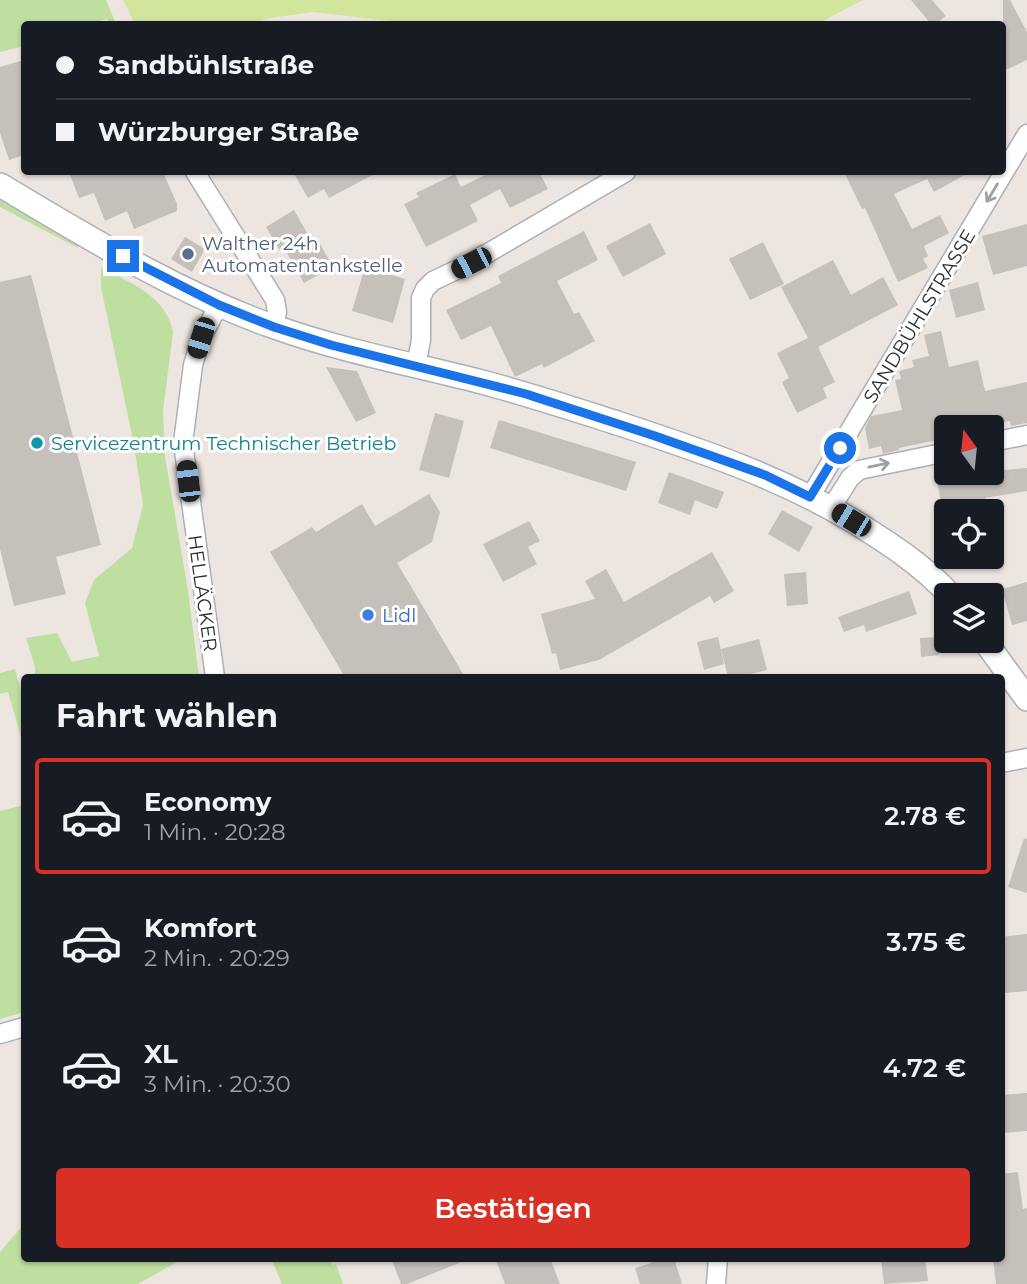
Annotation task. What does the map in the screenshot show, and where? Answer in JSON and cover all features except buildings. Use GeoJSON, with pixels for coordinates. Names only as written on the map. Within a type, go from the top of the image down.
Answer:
{"type":"FeatureCollection","features":[{"type":"Feature","properties":{"kind":"street","name":"SANDBÜHLSTRASSE"},"geometry":{"type":"LineString","coordinates":[[1006,169],[1027,134]]}},
{"type":"Feature","properties":{"kind":"street"},"geometry":{"type":"LineString","coordinates":[[197,175],[275,300],[277,312],[274,327]]}},
{"type":"Feature","properties":{"kind":"street"},"geometry":{"type":"LineString","coordinates":[[415,366],[421,340],[421,298],[433,281],[471,263],[621,175]]}},
{"type":"Feature","properties":{"kind":"street","name":"SANDBÜHLSTRASSE"},"geometry":{"type":"LineString","coordinates":[[810,497],[1002,175]]}},
{"type":"Feature","properties":{"kind":"street"},"geometry":{"type":"LineString","coordinates":[[0,185],[165,279],[274,327],[331,345],[526,394],[765,475],[831,508],[875,535],[920,567],[937,583]]}},
{"type":"Feature","properties":{"kind":"street","name":"HELLÄCKER"},"geometry":{"type":"LineString","coordinates":[[215,674],[183,443],[192,365],[201,338],[219,305]]}},
{"type":"Feature","properties":{"kind":"street"},"geometry":{"type":"LineString","coordinates":[[1004,440],[1027,435]]}},
{"type":"Feature","properties":{"kind":"street"},"geometry":{"type":"LineString","coordinates":[[831,508],[850,478],[859,470],[934,455]]}},
{"type":"Feature","properties":{"kind":"street"},"geometry":{"type":"LineString","coordinates":[[993,653],[1027,699]]}},
{"type":"Feature","properties":{"kind":"street"},"geometry":{"type":"LineString","coordinates":[[1005,761],[1027,758]]}},
{"type":"Feature","properties":{"kind":"street"},"geometry":{"type":"LineString","coordinates":[[0,1034],[21,1028]]}},
{"type":"Feature","properties":{"kind":"street"},"geometry":{"type":"LineString","coordinates":[[716,1284],[718,1262]]}},
{"type":"Feature","properties":{"kind":"green space"},"geometry":{"type":"Polygon","coordinates":[[[0,0],[106,0],[115,21],[21,21],[21,47],[0,52],[0,0]]]}},
{"type":"Feature","properties":{"kind":"green space"},"geometry":{"type":"Polygon","coordinates":[[[123,0],[863,0],[823,21],[390,21],[313,12],[260,21],[134,21],[123,0]]]}},
{"type":"Feature","properties":{"kind":"green space"},"geometry":{"type":"Polygon","coordinates":[[[0,200],[77,244],[78,248],[0,207],[0,200]]]}},
{"type":"Feature","properties":{"kind":"green space"},"geometry":{"type":"Polygon","coordinates":[[[101,268],[135,285],[163,309],[173,332],[163,411],[165,456],[188,591],[199,674],[35,674],[26,638],[57,633],[72,662],[99,656],[85,603],[94,580],[132,548],[143,505],[134,445],[101,287],[101,268]]]}},
{"type":"Feature","properties":{"kind":"green space"},"geometry":{"type":"Polygon","coordinates":[[[15,669],[21,691],[21,737],[8,692],[0,694],[0,673],[15,669]]]}},
{"type":"Feature","properties":{"kind":"green space"},"geometry":{"type":"Polygon","coordinates":[[[21,806],[21,1013],[0,1019],[0,811],[21,806]]]}},
{"type":"Feature","properties":{"kind":"green space"},"geometry":{"type":"Polygon","coordinates":[[[21,1228],[21,1262],[177,1262],[138,1284],[0,1284],[0,1252],[21,1228]]]}},
{"type":"Feature","properties":{"kind":"green space"},"geometry":{"type":"Polygon","coordinates":[[[273,1262],[331,1262],[332,1265],[336,1264],[343,1284],[282,1284],[273,1262]]]}},
{"type":"Feature","properties":{"kind":"place","name":"Walther 24h Automatentankstelle"},"geometry":{"type":"Point","coordinates":[188,254]}},
{"type":"Feature","properties":{"kind":"place","name":"Servicezentrum Technischer Betrieb"},"geometry":{"type":"Point","coordinates":[37,443]}},
{"type":"Feature","properties":{"kind":"place","name":"Lidl"},"geometry":{"type":"Point","coordinates":[368,615]}},
{"type":"Feature","properties":{"kind":"route"},"geometry":{"type":"LineString","coordinates":[[123,256],[219,305],[274,327],[331,345],[526,394],[765,475],[810,497],[840,448]]}}]}
